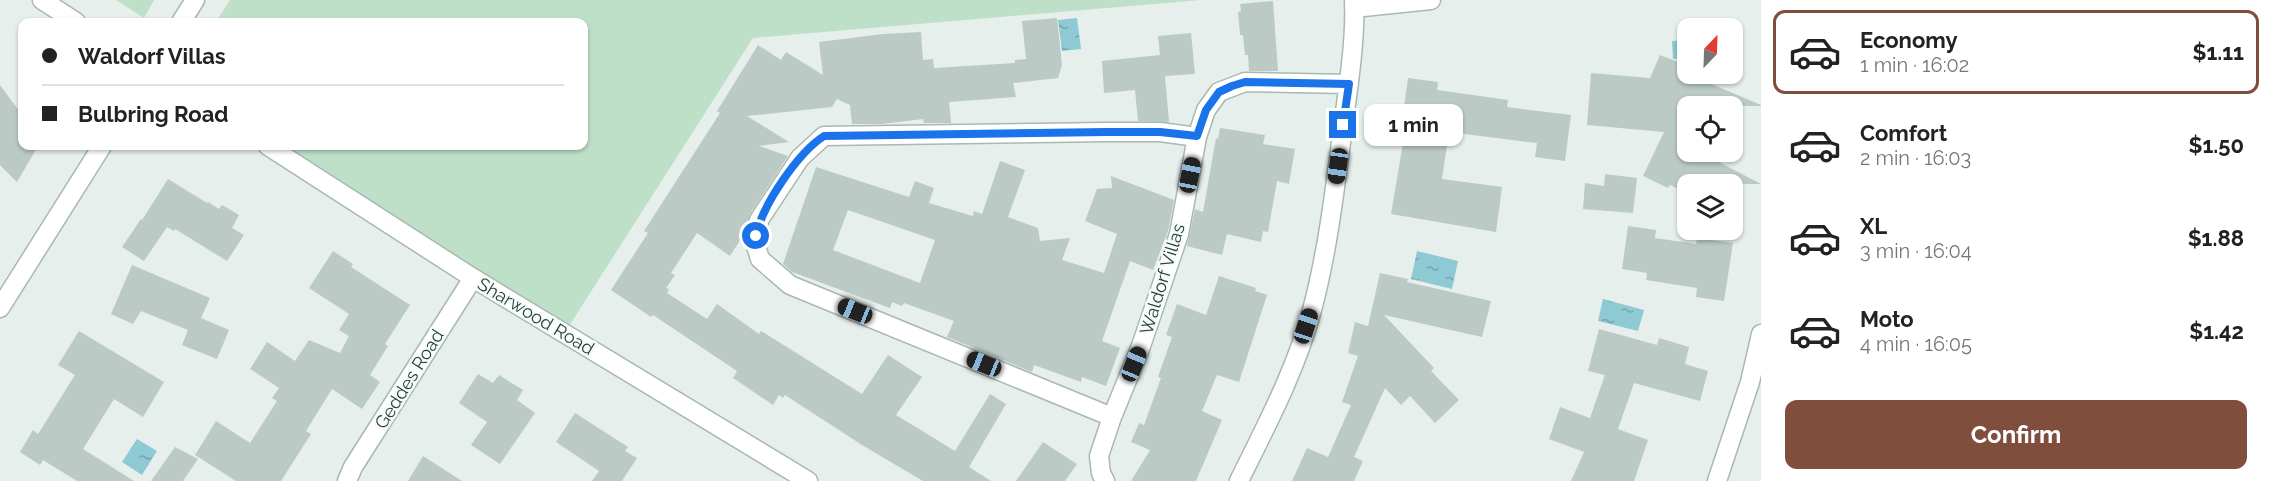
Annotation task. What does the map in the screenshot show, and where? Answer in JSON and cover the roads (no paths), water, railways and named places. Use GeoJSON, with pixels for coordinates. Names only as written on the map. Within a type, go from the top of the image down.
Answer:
{"type":"FeatureCollection","features":[{"type":"Feature","properties":{"kind":"street"},"geometry":{"type":"LineString","coordinates":[[42,0],[70,18]]}},
{"type":"Feature","properties":{"kind":"street"},"geometry":{"type":"LineString","coordinates":[[184,18],[195,0]]}},
{"type":"Feature","properties":{"kind":"street"},"geometry":{"type":"LineString","coordinates":[[1239,481],[1275,408],[1312,310],[1333,207],[1349,84],[1354,4],[1431,0]]}},
{"type":"Feature","properties":{"kind":"street","name":"Waldorf Villas"},"geometry":{"type":"LineString","coordinates":[[1105,481],[1099,456],[1141,346],[1179,234],[1197,136],[1206,110],[1219,92],[1245,82],[1349,84]]}},
{"type":"Feature","properties":{"kind":"street"},"geometry":{"type":"LineString","coordinates":[[1112,417],[790,285],[760,259],[756,246],[759,220],[800,158],[824,136],[1160,132],[1197,136]]}},
{"type":"Feature","properties":{"kind":"street"},"geometry":{"type":"LineString","coordinates":[[0,308],[99,150]]}},
{"type":"Feature","properties":{"kind":"street","name":"Sharwood Road"},"geometry":{"type":"LineString","coordinates":[[274,150],[473,278],[801,479]]}},
{"type":"Feature","properties":{"kind":"street","name":"Geddes Road"},"geometry":{"type":"LineString","coordinates":[[347,481],[353,467],[473,278]]}},
{"type":"Feature","properties":{"kind":"street"},"geometry":{"type":"LineString","coordinates":[[1717,481],[1750,382],[1761,334]]}},
{"type":"Feature","properties":{"kind":"water"},"geometry":{"type":"Polygon","coordinates":[[[1077,18],[1081,49],[1062,51],[1058,20],[1077,18]]]}},
{"type":"Feature","properties":{"kind":"water"},"geometry":{"type":"Polygon","coordinates":[[[1672,41],[1677,41],[1677,59],[1673,59],[1672,41]]]}},
{"type":"Feature","properties":{"kind":"water"},"geometry":{"type":"Polygon","coordinates":[[[1417,251],[1458,261],[1452,289],[1411,279],[1417,251]]]}},
{"type":"Feature","properties":{"kind":"water"},"geometry":{"type":"Polygon","coordinates":[[[1603,299],[1644,310],[1638,331],[1598,321],[1603,299]]]}},
{"type":"Feature","properties":{"kind":"water"},"geometry":{"type":"Polygon","coordinates":[[[137,439],[157,451],[142,475],[122,462],[137,439]]]}}]}
